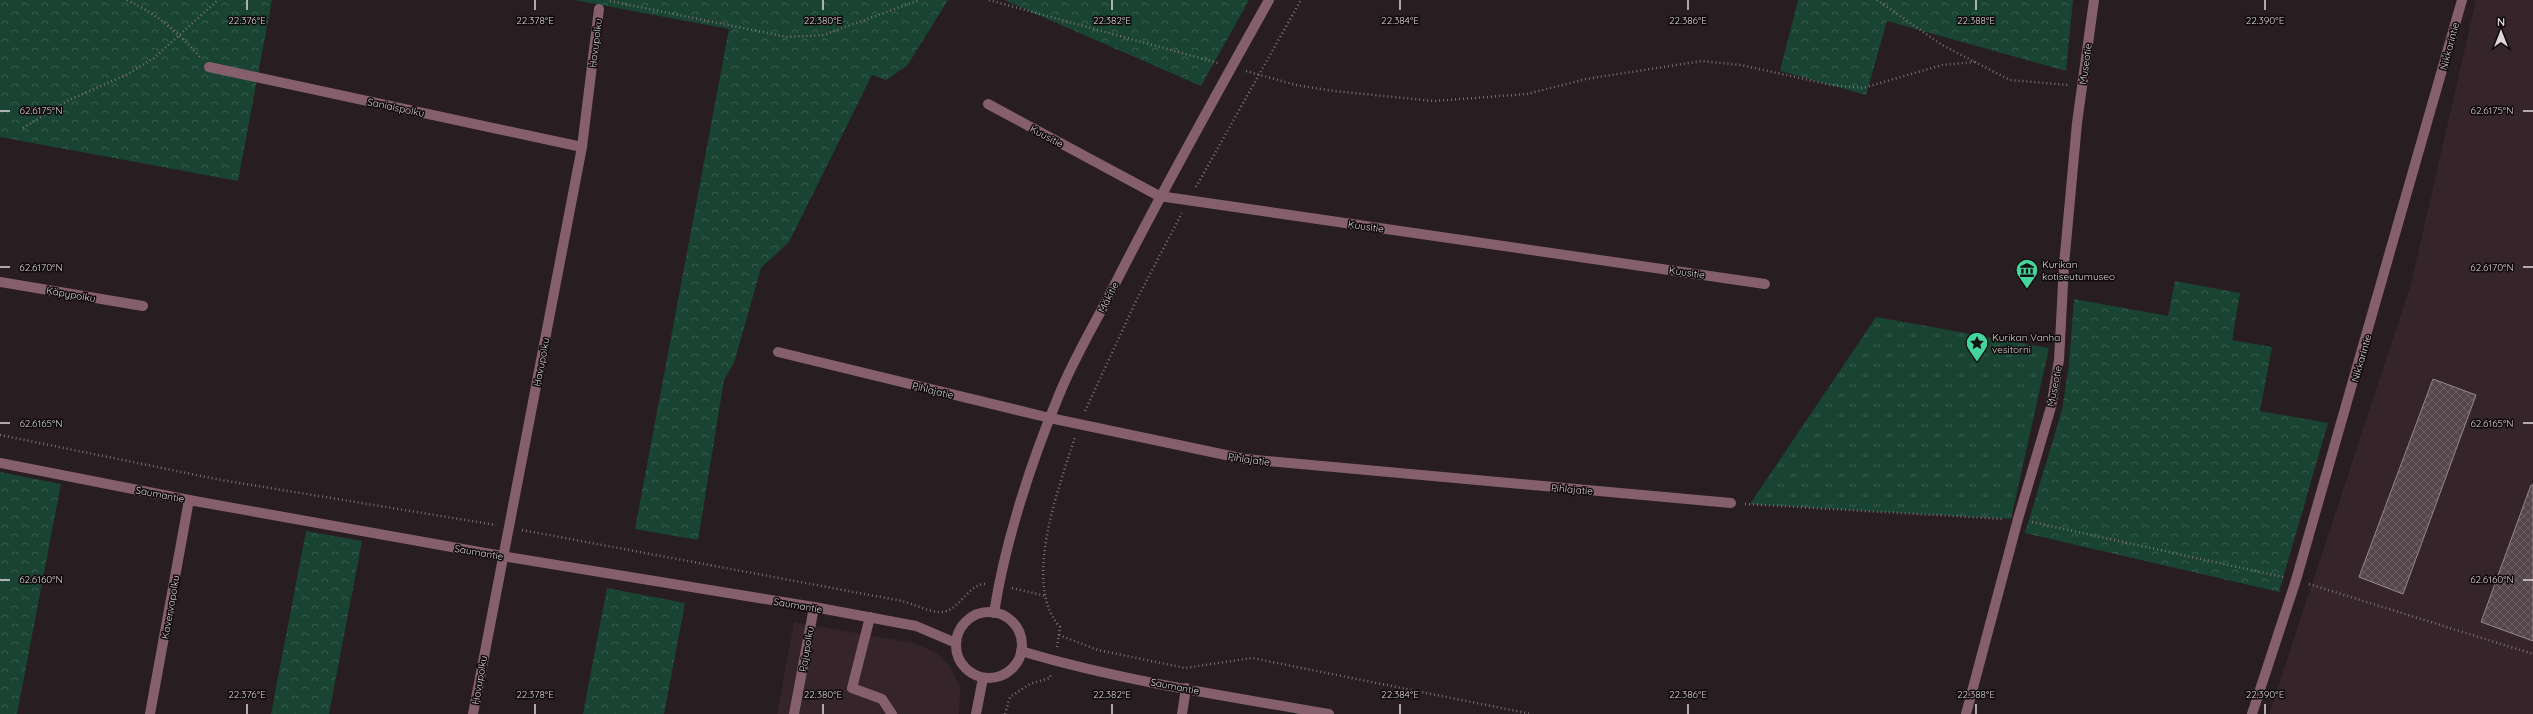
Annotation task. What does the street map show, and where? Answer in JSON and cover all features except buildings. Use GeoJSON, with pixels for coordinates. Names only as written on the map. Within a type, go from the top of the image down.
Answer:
{"type":"FeatureCollection","features":[{"type":"Feature","properties":{"kind":"street","name":"Mäkitie"},"geometry":{"type":"LineString","coordinates":[[994,613],[999,584],[1035,459],[1059,394],[1159,196],[1269,0]]}},
{"type":"Feature","properties":{"kind":"street","name":"Museotie"},"geometry":{"type":"LineString","coordinates":[[1966,714],[2018,519],[2051,407],[2059,360],[2064,265],[2082,87],[2094,0]]}},
{"type":"Feature","properties":{"kind":"street","name":"Nikkarintie"},"geometry":{"type":"LineString","coordinates":[[2252,714],[2296,580],[2462,0]]}},
{"type":"Feature","properties":{"kind":"street","name":"Havupolku"},"geometry":{"type":"LineString","coordinates":[[473,714],[502,556],[509,527],[582,147],[601,4]]}},
{"type":"Feature","properties":{"kind":"street","name":"Saniaispolku"},"geometry":{"type":"LineString","coordinates":[[209,67],[582,147]]}},
{"type":"Feature","properties":{"kind":"street","name":"Kuusitie"},"geometry":{"type":"LineString","coordinates":[[988,104],[1159,196],[1765,284]]}},
{"type":"Feature","properties":{"kind":"street","name":"Käpypolku"},"geometry":{"type":"LineString","coordinates":[[0,282],[143,306]]}},
{"type":"Feature","properties":{"kind":"street","name":"Pihlajatie"},"geometry":{"type":"LineString","coordinates":[[778,352],[1050,418],[1245,460],[1731,503]]}},
{"type":"Feature","properties":{"kind":"street","name":"Saumantie"},"geometry":{"type":"LineString","coordinates":[[0,463],[189,500],[502,556],[814,607],[916,626],[956,643]]}},
{"type":"Feature","properties":{"kind":"street","name":"Kavervapolku"},"geometry":{"type":"LineString","coordinates":[[150,714],[189,500]]}},
{"type":"Feature","properties":{"kind":"street","name":"Pajupolku"},"geometry":{"type":"LineString","coordinates":[[794,714],[814,607]]}},
{"type":"Feature","properties":{"kind":"street"},"geometry":{"type":"LineString","coordinates":[[981,613],[994,613],[1006,618],[1016,626],[1021,638],[1021,651],[1018,660],[1008,672],[999,677],[983,678],[971,674],[962,664],[956,653],[956,643],[959,631],[970,618],[981,613]]}},
{"type":"Feature","properties":{"kind":"street"},"geometry":{"type":"LineString","coordinates":[[870,618],[852,688],[882,698],[892,714]]}},
{"type":"Feature","properties":{"kind":"street","name":"Saumantie"},"geometry":{"type":"LineString","coordinates":[[1021,651],[1055,661],[1186,688],[1329,714]]}},
{"type":"Feature","properties":{"kind":"street"},"geometry":{"type":"LineString","coordinates":[[976,714],[983,678]]}},
{"type":"Feature","properties":{"kind":"street"},"geometry":{"type":"LineString","coordinates":[[1182,714],[1186,688]]}},
{"type":"Feature","properties":{"kind":"path"},"geometry":{"type":"LineString","coordinates":[[127,0],[150,11],[179,33],[209,67]]}},
{"type":"Feature","properties":{"kind":"path"},"geometry":{"type":"LineString","coordinates":[[24,128],[67,101],[134,70],[154,58],[179,33],[218,0]]}},
{"type":"Feature","properties":{"kind":"path"},"geometry":{"type":"LineString","coordinates":[[601,4],[787,37],[823,35],[920,0]]}},
{"type":"Feature","properties":{"kind":"path"},"geometry":{"type":"LineString","coordinates":[[989,0],[1232,66],[1258,76],[1296,85],[1363,96],[1434,101],[1527,94],[1586,79],[1702,61],[1741,65],[1785,76],[1863,88],[1942,65],[1975,62]]}},
{"type":"Feature","properties":{"kind":"path"},"geometry":{"type":"LineString","coordinates":[[0,434],[229,482],[509,527],[902,601],[939,612],[957,606],[982,584],[999,584],[1046,596],[1042,564],[1052,511],[1079,424],[1137,299],[1188,201],[1301,0]]}},
{"type":"Feature","properties":{"kind":"path"},"geometry":{"type":"LineString","coordinates":[[1877,0],[1942,45],[2010,80],[2082,87]]}},
{"type":"Feature","properties":{"kind":"path"},"geometry":{"type":"LineString","coordinates":[[1731,503],[2018,519],[2296,580],[2533,654]]}},
{"type":"Feature","properties":{"kind":"path"},"geometry":{"type":"LineString","coordinates":[[1059,635],[1098,650],[1185,668],[1252,658],[1531,714]]}},
{"type":"Feature","properties":{"kind":"shaded area"},"geometry":{"type":"Polygon","coordinates":[[[2476,0],[2533,0],[2533,714],[2269,714],[2411,284],[2476,0]]]}},
{"type":"Feature","properties":{"kind":"shaded area"},"geometry":{"type":"Polygon","coordinates":[[[794,622],[913,643],[937,653],[951,668],[960,688],[959,714],[777,714],[794,622]]]}},
{"type":"Feature","properties":{"kind":"green space"},"geometry":{"type":"Polygon","coordinates":[[[0,0],[272,0],[238,181],[0,137],[0,0]]]}},
{"type":"Feature","properties":{"kind":"green space"},"geometry":{"type":"Polygon","coordinates":[[[574,0],[948,0],[907,66],[886,80],[872,75],[789,242],[761,268],[734,363],[724,380],[698,540],[635,529],[729,29],[574,0]]]}},
{"type":"Feature","properties":{"kind":"green space"},"geometry":{"type":"Polygon","coordinates":[[[1004,0],[1249,0],[1201,86],[1004,0]]]}},
{"type":"Feature","properties":{"kind":"green space"},"geometry":{"type":"Polygon","coordinates":[[[1798,0],[2073,0],[2066,71],[1887,21],[1866,95],[1780,71],[1798,0]]]}},
{"type":"Feature","properties":{"kind":"green space"},"geometry":{"type":"Polygon","coordinates":[[[2175,281],[2240,293],[2232,340],[2272,347],[2260,411],[2328,423],[2279,592],[2025,533],[2062,410],[2069,365],[2074,299],[2168,316],[2175,281]]]}},
{"type":"Feature","properties":{"kind":"green space"},"geometry":{"type":"Polygon","coordinates":[[[1876,317],[2049,348],[2011,519],[1750,504],[1876,317]]]}},
{"type":"Feature","properties":{"kind":"green space"},"geometry":{"type":"Polygon","coordinates":[[[0,472],[61,484],[17,714],[0,714],[0,472]]]}},
{"type":"Feature","properties":{"kind":"green space"},"geometry":{"type":"Polygon","coordinates":[[[306,531],[362,541],[329,714],[271,714],[306,531]]]}},
{"type":"Feature","properties":{"kind":"green space"},"geometry":{"type":"Polygon","coordinates":[[[607,588],[685,603],[664,714],[583,714],[607,588]]]}},
{"type":"Feature","properties":{"kind":"place","name":"Kurikan kotiseutumuseo"},"geometry":{"type":"Point","coordinates":[2027,290]}},
{"type":"Feature","properties":{"kind":"place","name":"Kurikan Vanha vesitorni"},"geometry":{"type":"Point","coordinates":[1977,362]}}]}
